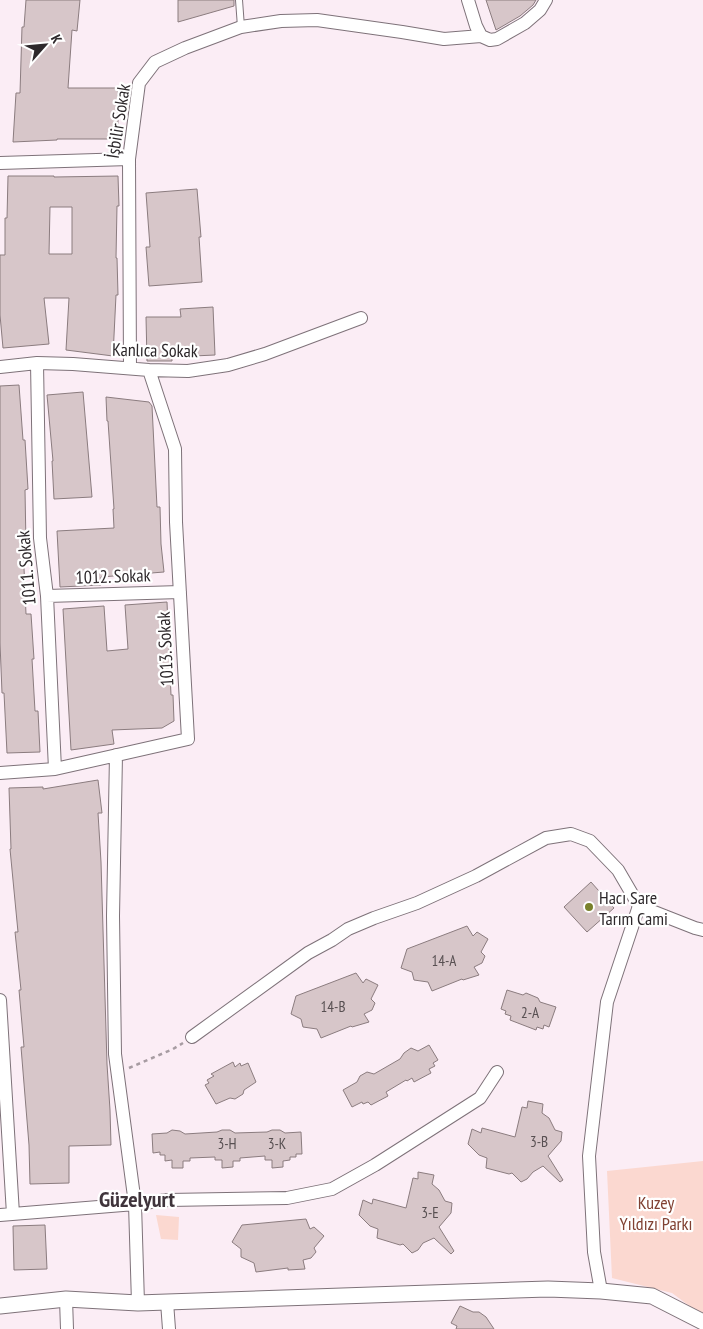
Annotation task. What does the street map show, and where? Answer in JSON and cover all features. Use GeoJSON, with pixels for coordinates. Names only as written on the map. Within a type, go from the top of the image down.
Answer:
{"type":"FeatureCollection","features":[{"type":"Feature","properties":{"kind":"street"},"geometry":{"type":"LineString","coordinates":[[468,0],[481,36]]}},
{"type":"Feature","properties":{"kind":"street","name":"İşbilir Sokak"},"geometry":{"type":"LineString","coordinates":[[130,368],[129,159],[139,83],[155,62],[185,48],[241,27],[281,21],[317,20],[444,39],[481,36],[490,40],[497,39],[525,23],[540,10],[546,0]]}},
{"type":"Feature","properties":{"kind":"street"},"geometry":{"type":"LineString","coordinates":[[0,163],[129,159]]}},
{"type":"Feature","properties":{"kind":"street","name":"Kanlıca Sokak"},"geometry":{"type":"LineString","coordinates":[[0,367],[37,363],[188,371],[228,365],[264,354],[362,318]]}},
{"type":"Feature","properties":{"kind":"street","name":"1011. Sokak"},"geometry":{"type":"LineString","coordinates":[[37,363],[40,538],[46,596],[56,769]]}},
{"type":"Feature","properties":{"kind":"street","name":"1013. Sokak"},"geometry":{"type":"LineString","coordinates":[[0,772],[56,769],[188,739],[175,449],[149,370]]}},
{"type":"Feature","properties":{"kind":"street","name":"1012. Sokak"},"geometry":{"type":"LineString","coordinates":[[46,596],[180,592]]}},
{"type":"Feature","properties":{"kind":"street"},"geometry":{"type":"LineString","coordinates":[[116,755],[115,1054],[135,1204],[138,1302]]}},
{"type":"Feature","properties":{"kind":"street"},"geometry":{"type":"LineString","coordinates":[[192,1037],[308,953],[348,929],[416,903],[476,876],[546,838],[571,834],[590,841],[618,870],[638,906],[703,930]]}},
{"type":"Feature","properties":{"kind":"street"},"geometry":{"type":"LineString","coordinates":[[601,1291],[594,1252],[589,1156],[607,1002],[638,906]]}},
{"type":"Feature","properties":{"kind":"street"},"geometry":{"type":"LineString","coordinates":[[0,1007],[6,1214],[168,1200],[287,1198],[332,1189],[375,1165],[480,1098],[497,1072]]}},
{"type":"Feature","properties":{"kind":"street"},"geometry":{"type":"LineString","coordinates":[[0,1306],[66,1299],[167,1302],[548,1289],[601,1291],[652,1296],[703,1322]]}},
{"type":"Feature","properties":{"kind":"street"},"geometry":{"type":"LineString","coordinates":[[66,1299],[67,1329]]}},
{"type":"Feature","properties":{"kind":"street"},"geometry":{"type":"LineString","coordinates":[[167,1302],[169,1329]]}},
{"type":"Feature","properties":{"kind":"lane"},"geometry":{"type":"LineString","coordinates":[[240,0],[241,27]]}},
{"type":"Feature","properties":{"kind":"path"},"geometry":{"type":"LineString","coordinates":[[118,1073],[173,1049],[192,1037]]}},
{"type":"Feature","properties":{"kind":"green space","name":"Kuzey Yıldızı Parkı"},"geometry":{"type":"Polygon","coordinates":[[[703,1161],[703,1316],[672,1293],[612,1278],[607,1171],[703,1161]]]}},
{"type":"Feature","properties":{"kind":"green space"},"geometry":{"type":"Polygon","coordinates":[[[156,1215],[179,1217],[178,1240],[161,1239],[156,1215]]]}},
{"type":"Feature","properties":{"kind":"building"},"geometry":{"type":"Polygon","coordinates":[[[26,0],[80,0],[77,31],[72,30],[68,88],[118,88],[118,139],[57,139],[13,142],[16,93],[20,93],[22,27],[24,27],[26,0]]]}},
{"type":"Feature","properties":{"kind":"building"},"geometry":{"type":"Polygon","coordinates":[[[178,0],[234,0],[234,6],[178,22],[178,0]]]}},
{"type":"Feature","properties":{"kind":"building"},"geometry":{"type":"Polygon","coordinates":[[[486,0],[536,0],[520,16],[496,30],[486,0]]]}},
{"type":"Feature","properties":{"kind":"building"},"geometry":{"type":"Polygon","coordinates":[[[8,176],[118,176],[119,206],[117,206],[116,258],[118,295],[116,295],[113,356],[66,350],[69,298],[44,298],[49,344],[3,348],[0,315],[0,255],[5,255],[5,218],[7,218],[8,176]],[[50,207],[49,254],[72,254],[72,207],[50,207]]]}},
{"type":"Feature","properties":{"kind":"building"},"geometry":{"type":"Polygon","coordinates":[[[197,189],[202,282],[149,286],[146,247],[150,247],[146,193],[197,189]]]}},
{"type":"Feature","properties":{"kind":"building"},"geometry":{"type":"Polygon","coordinates":[[[213,307],[215,355],[172,357],[172,361],[147,361],[146,317],[181,317],[180,309],[213,307]]]}},
{"type":"Feature","properties":{"kind":"building"},"geometry":{"type":"Polygon","coordinates":[[[19,385],[28,489],[25,490],[26,545],[23,545],[26,614],[31,614],[35,711],[38,711],[40,752],[7,753],[0,643],[0,386],[19,385]]]}},
{"type":"Feature","properties":{"kind":"building"},"geometry":{"type":"Polygon","coordinates":[[[83,392],[92,497],[54,499],[53,461],[47,395],[83,392]]]}},
{"type":"Feature","properties":{"kind":"building"},"geometry":{"type":"Polygon","coordinates":[[[106,397],[149,402],[152,406],[157,507],[160,507],[164,572],[101,577],[101,585],[60,587],[57,531],[114,528],[106,397]]]}},
{"type":"Feature","properties":{"kind":"building"},"geometry":{"type":"Polygon","coordinates":[[[167,602],[174,721],[162,728],[112,730],[114,744],[71,750],[63,609],[104,606],[107,651],[128,649],[125,605],[167,602]]]}},
{"type":"Feature","properties":{"kind":"building"},"geometry":{"type":"Polygon","coordinates":[[[98,780],[102,813],[98,813],[111,1145],[69,1146],[69,1183],[30,1184],[29,1145],[21,1047],[24,1047],[19,990],[21,990],[15,932],[18,932],[10,849],[9,788],[43,787],[43,789],[98,780]]]}},
{"type":"Feature","properties":{"kind":"building","name":"Hacı Sare Tarım Cami"},"geometry":{"type":"Polygon","coordinates":[[[591,882],[614,908],[587,932],[564,907],[591,882]]]}},
{"type":"Feature","properties":{"kind":"building"},"geometry":{"type":"Polygon","coordinates":[[[467,926],[473,936],[477,932],[488,939],[481,952],[485,956],[482,963],[474,967],[479,975],[462,979],[432,991],[428,982],[414,980],[412,972],[401,968],[407,949],[467,926]]]}},
{"type":"Feature","properties":{"kind":"building"},"geometry":{"type":"Polygon","coordinates":[[[356,973],[363,983],[366,979],[378,985],[371,999],[375,1003],[372,1010],[364,1014],[369,1022],[351,1026],[321,1038],[317,1029],[303,1027],[301,1019],[291,1014],[296,996],[356,973]]]}},
{"type":"Feature","properties":{"kind":"building"},"geometry":{"type":"Polygon","coordinates":[[[507,990],[523,995],[526,993],[538,998],[540,1002],[556,1007],[549,1027],[544,1025],[543,1029],[537,1027],[536,1030],[510,1020],[511,1016],[505,1014],[506,1011],[501,1009],[507,990]]]}},
{"type":"Feature","properties":{"kind":"building"},"geometry":{"type":"Polygon","coordinates":[[[429,1045],[438,1060],[433,1063],[435,1066],[429,1069],[431,1073],[414,1082],[412,1078],[406,1080],[386,1092],[388,1096],[371,1105],[368,1102],[363,1104],[362,1102],[352,1107],[343,1090],[357,1082],[360,1076],[367,1072],[374,1074],[400,1059],[411,1048],[418,1051],[429,1045]]]}},
{"type":"Feature","properties":{"kind":"building"},"geometry":{"type":"Polygon","coordinates":[[[233,1062],[235,1067],[240,1063],[241,1066],[248,1063],[256,1082],[235,1099],[230,1098],[216,1104],[205,1085],[209,1083],[207,1080],[214,1076],[211,1074],[233,1062]]]}},
{"type":"Feature","properties":{"kind":"building"},"geometry":{"type":"Polygon","coordinates":[[[528,1101],[543,1104],[542,1113],[549,1118],[555,1130],[562,1132],[561,1141],[548,1156],[563,1180],[560,1182],[543,1166],[521,1182],[512,1173],[509,1174],[486,1168],[487,1158],[479,1155],[468,1144],[472,1129],[481,1133],[482,1128],[515,1137],[522,1107],[527,1108],[528,1101]]]}},
{"type":"Feature","properties":{"kind":"building"},"geometry":{"type":"Polygon","coordinates":[[[172,1130],[185,1134],[222,1130],[230,1130],[235,1133],[267,1132],[272,1130],[280,1130],[285,1133],[301,1132],[302,1154],[296,1154],[296,1157],[290,1157],[290,1160],[283,1161],[283,1167],[272,1168],[272,1160],[265,1160],[265,1156],[240,1158],[240,1161],[233,1161],[233,1167],[222,1168],[222,1160],[215,1160],[215,1157],[190,1158],[190,1161],[183,1161],[183,1168],[172,1168],[172,1160],[165,1161],[165,1155],[160,1155],[160,1152],[153,1153],[152,1134],[167,1133],[172,1130]]]}},
{"type":"Feature","properties":{"kind":"building"},"geometry":{"type":"Polygon","coordinates":[[[418,1172],[434,1175],[432,1184],[439,1190],[445,1201],[452,1203],[451,1213],[439,1227],[454,1251],[451,1254],[434,1238],[423,1243],[418,1250],[412,1253],[403,1244],[400,1245],[377,1238],[378,1229],[370,1226],[359,1215],[363,1200],[372,1204],[373,1199],[406,1208],[413,1178],[418,1179],[418,1172]]]}},
{"type":"Feature","properties":{"kind":"building"},"geometry":{"type":"Polygon","coordinates":[[[306,1219],[310,1229],[314,1227],[324,1236],[314,1248],[316,1252],[311,1258],[303,1260],[305,1269],[288,1270],[288,1268],[256,1272],[254,1263],[241,1257],[241,1249],[232,1242],[242,1225],[306,1219]]]}},
{"type":"Feature","properties":{"kind":"building"},"geometry":{"type":"Polygon","coordinates":[[[45,1225],[47,1269],[14,1270],[13,1226],[45,1225]]]}},
{"type":"Feature","properties":{"kind":"building"},"geometry":{"type":"Polygon","coordinates":[[[460,1306],[473,1312],[479,1312],[486,1317],[494,1329],[456,1329],[457,1326],[451,1323],[460,1306]]]}},
{"type":"Feature","properties":{"kind":"place","name":"Hacı Sare Tarım Cami"},"geometry":{"type":"Point","coordinates":[589,907]}},
{"type":"Feature","properties":{"kind":"district","name":"Güzelyurt"},"geometry":{"type":"Point","coordinates":[137,1199]}}]}
